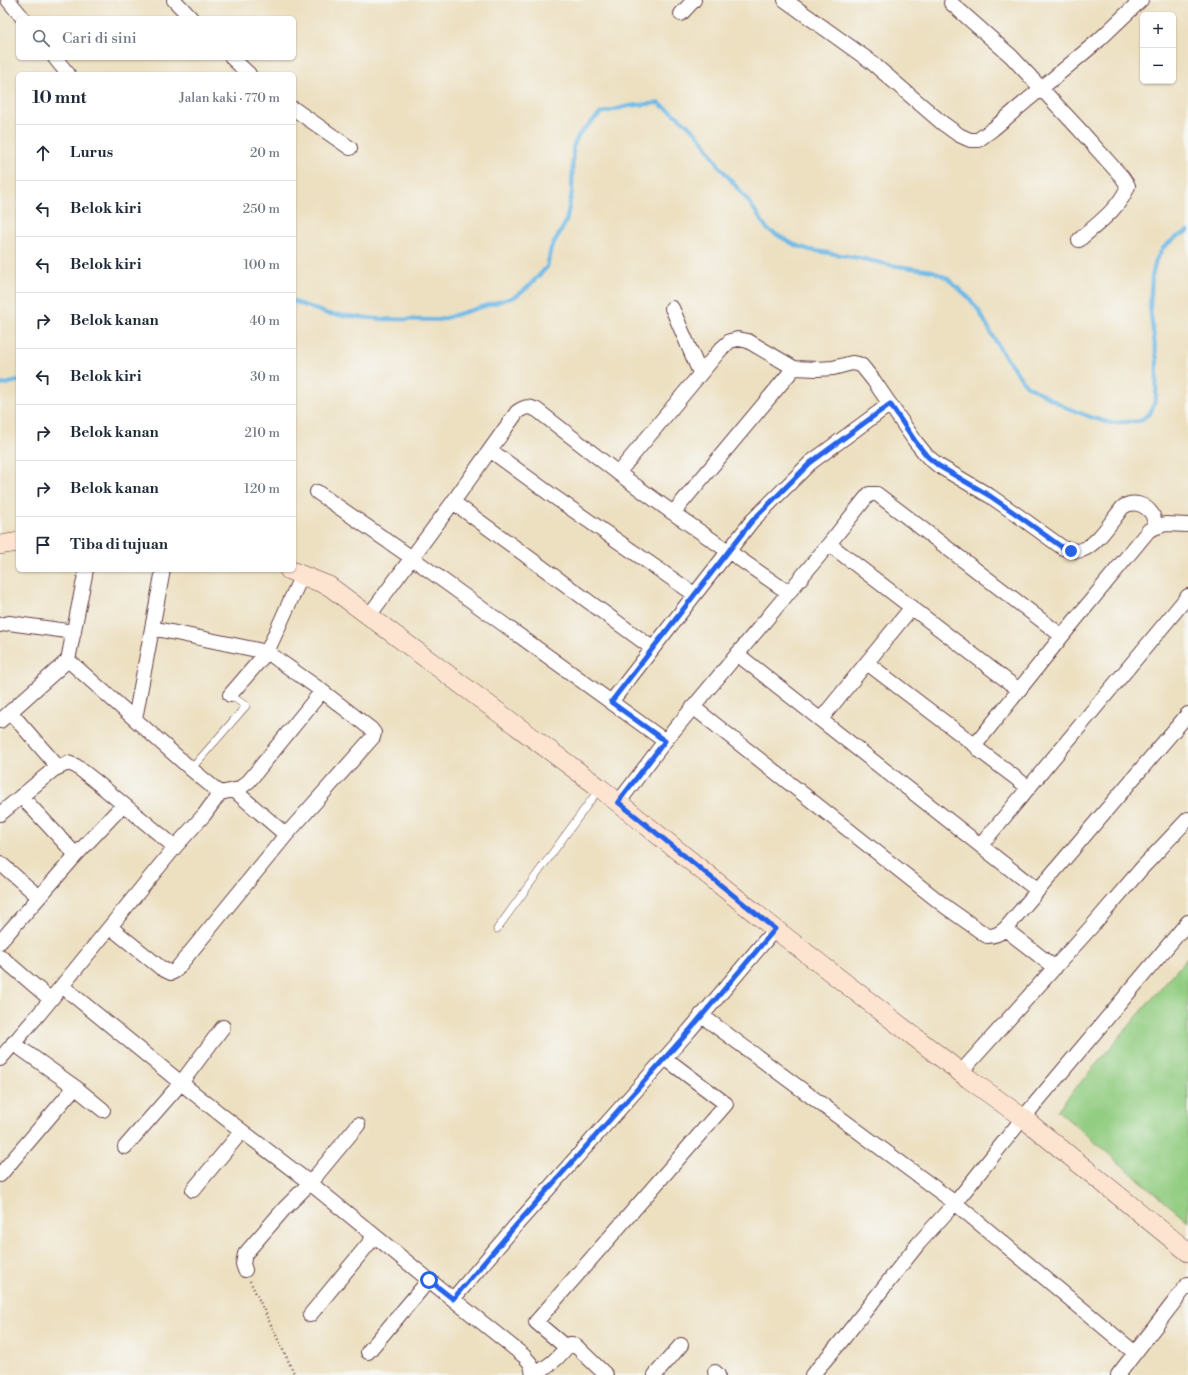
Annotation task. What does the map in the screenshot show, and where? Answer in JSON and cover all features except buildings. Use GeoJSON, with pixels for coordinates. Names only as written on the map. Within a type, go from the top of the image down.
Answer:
{"type":"FeatureCollection","features":[{"type":"Feature","properties":{"kind":"main road"},"geometry":{"type":"LineString","coordinates":[[0,545],[16,542]]}},
{"type":"Feature","properties":{"kind":"main road"},"geometry":{"type":"LineString","coordinates":[[296,572],[329,586],[368,617],[600,788],[775,929],[1023,1118],[1188,1252]]}},
{"type":"Feature","properties":{"kind":"street"},"geometry":{"type":"LineString","coordinates":[[8,0],[21,16]]}},
{"type":"Feature","properties":{"kind":"street"},"geometry":{"type":"LineString","coordinates":[[174,0],[189,16]]}},
{"type":"Feature","properties":{"kind":"street"},"geometry":{"type":"LineString","coordinates":[[681,14],[694,0]]}},
{"type":"Feature","properties":{"kind":"street"},"geometry":{"type":"LineString","coordinates":[[785,0],[870,61],[941,122],[959,135],[970,140],[978,140],[985,136],[1099,40],[1141,0]]}},
{"type":"Feature","properties":{"kind":"street"},"geometry":{"type":"LineString","coordinates":[[951,3],[1011,56],[1122,176],[1128,186],[1119,203],[1079,240]]}},
{"type":"Feature","properties":{"kind":"street"},"geometry":{"type":"LineString","coordinates":[[57,60],[66,72]]}},
{"type":"Feature","properties":{"kind":"street"},"geometry":{"type":"LineString","coordinates":[[234,60],[247,72]]}},
{"type":"Feature","properties":{"kind":"street"},"geometry":{"type":"LineString","coordinates":[[296,110],[350,148]]}},
{"type":"Feature","properties":{"kind":"street"},"geometry":{"type":"LineString","coordinates":[[672,308],[700,373]]}},
{"type":"Feature","properties":{"kind":"street"},"geometry":{"type":"LineString","coordinates":[[618,473],[721,349],[730,341],[738,339],[748,341],[794,368],[817,369],[833,368],[852,363],[858,364],[866,371],[927,456],[944,469],[990,496],[1063,548],[1071,551],[1080,550],[1089,546],[1095,541],[1123,507],[1128,504],[1136,503],[1145,508],[1152,514],[1157,527]]}},
{"type":"Feature","properties":{"kind":"street"},"geometry":{"type":"LineString","coordinates":[[674,513],[794,368]]}},
{"type":"Feature","properties":{"kind":"street"},"geometry":{"type":"LineString","coordinates":[[611,702],[752,521],[810,463],[890,404]]}},
{"type":"Feature","properties":{"kind":"street"},"geometry":{"type":"LineString","coordinates":[[368,617],[517,412],[523,408],[529,407],[537,410],[618,473],[789,593]]}},
{"type":"Feature","properties":{"kind":"street"},"geometry":{"type":"LineString","coordinates":[[490,450],[550,494],[694,594]]}},
{"type":"Feature","properties":{"kind":"street"},"geometry":{"type":"LineString","coordinates":[[317,492],[412,558],[665,741]]}},
{"type":"Feature","properties":{"kind":"street"},"geometry":{"type":"LineString","coordinates":[[618,802],[665,741],[789,593],[869,494],[875,493],[1062,636]]}},
{"type":"Feature","properties":{"kind":"street"},"geometry":{"type":"LineString","coordinates":[[453,502],[652,648]]}},
{"type":"Feature","properties":{"kind":"street"},"geometry":{"type":"LineString","coordinates":[[976,746],[1062,636],[1149,530],[1165,524],[1188,525]]}},
{"type":"Feature","properties":{"kind":"street"},"geometry":{"type":"LineString","coordinates":[[829,544],[1019,690]]}},
{"type":"Feature","properties":{"kind":"street"},"geometry":{"type":"LineString","coordinates":[[58,767],[5,717],[68,660],[86,572]]}},
{"type":"Feature","properties":{"kind":"street"},"geometry":{"type":"LineString","coordinates":[[135,720],[163,572]]}},
{"type":"Feature","properties":{"kind":"street"},"geometry":{"type":"LineString","coordinates":[[230,695],[267,652],[296,572]]}},
{"type":"Feature","properties":{"kind":"street"},"geometry":{"type":"LineString","coordinates":[[981,845],[1188,596]]}},
{"type":"Feature","properties":{"kind":"street"},"geometry":{"type":"LineString","coordinates":[[821,719],[912,607]]}},
{"type":"Feature","properties":{"kind":"street"},"geometry":{"type":"LineString","coordinates":[[0,625],[9,623],[74,632]]}},
{"type":"Feature","properties":{"kind":"street"},"geometry":{"type":"LineString","coordinates":[[110,927],[161,968],[170,973],[175,971],[286,835],[373,736],[374,733],[371,729],[322,691],[267,652],[152,628]]}},
{"type":"Feature","properties":{"kind":"street"},"geometry":{"type":"LineString","coordinates":[[737,654],[1037,890]]}},
{"type":"Feature","properties":{"kind":"street"},"geometry":{"type":"LineString","coordinates":[[68,660],[220,793]]}},
{"type":"Feature","properties":{"kind":"street"},"geometry":{"type":"LineString","coordinates":[[867,663],[1029,788]]}},
{"type":"Feature","properties":{"kind":"street"},"geometry":{"type":"LineString","coordinates":[[0,1059],[62,986],[175,847],[204,815],[220,793],[235,791],[249,781],[322,691]]}},
{"type":"Feature","properties":{"kind":"street"},"geometry":{"type":"LineString","coordinates":[[693,707],[946,907],[987,936],[996,935],[1005,929],[1188,714]]}},
{"type":"Feature","properties":{"kind":"street"},"geometry":{"type":"LineString","coordinates":[[0,814],[53,770],[68,763],[76,766],[94,780],[175,847]]}},
{"type":"Feature","properties":{"kind":"street"},"geometry":{"type":"LineString","coordinates":[[235,791],[286,835]]}},
{"type":"Feature","properties":{"kind":"street"},"geometry":{"type":"LineString","coordinates":[[21,796],[76,855]]}},
{"type":"Feature","properties":{"kind":"street"},"geometry":{"type":"LineString","coordinates":[[0,942],[76,855],[123,805]]}},
{"type":"Feature","properties":{"kind":"street"},"geometry":{"type":"LineString","coordinates":[[961,1072],[1055,968],[1142,868],[1188,819]]}},
{"type":"Feature","properties":{"kind":"street"},"geometry":{"type":"LineString","coordinates":[[0,863],[39,897]]}},
{"type":"Feature","properties":{"kind":"street"},"geometry":{"type":"LineString","coordinates":[[812,1375],[839,1344],[918,1244],[955,1203],[1023,1118],[1188,922]]}},
{"type":"Feature","properties":{"kind":"street"},"geometry":{"type":"LineString","coordinates":[[453,1299],[522,1218],[665,1058],[775,929]]}},
{"type":"Feature","properties":{"kind":"street"},"geometry":{"type":"LineString","coordinates":[[1005,929],[1055,968]]}},
{"type":"Feature","properties":{"kind":"street"},"geometry":{"type":"LineString","coordinates":[[0,956],[50,999]]}},
{"type":"Feature","properties":{"kind":"street"},"geometry":{"type":"LineString","coordinates":[[62,986],[181,1083],[310,1183],[524,1356],[531,1364],[533,1375],[547,1368],[569,1344],[577,1347],[606,1375]]}},
{"type":"Feature","properties":{"kind":"street"},"geometry":{"type":"LineString","coordinates":[[701,1016],[955,1203],[1134,1353]]}},
{"type":"Feature","properties":{"kind":"street"},"geometry":{"type":"LineString","coordinates":[[125,1148],[181,1083],[223,1027]]}},
{"type":"Feature","properties":{"kind":"street"},"geometry":{"type":"LineString","coordinates":[[13,1044],[75,1087],[104,1110]]}},
{"type":"Feature","properties":{"kind":"street"},"geometry":{"type":"LineString","coordinates":[[561,1343],[536,1322],[726,1104],[665,1058]]}},
{"type":"Feature","properties":{"kind":"street"},"geometry":{"type":"LineString","coordinates":[[0,1175],[75,1087]]}},
{"type":"Feature","properties":{"kind":"street"},"geometry":{"type":"LineString","coordinates":[[245,1270],[243,1264],[245,1254],[284,1209],[310,1183],[358,1125]]}},
{"type":"Feature","properties":{"kind":"street"},"geometry":{"type":"LineString","coordinates":[[193,1190],[242,1131]]}},
{"type":"Feature","properties":{"kind":"street"},"geometry":{"type":"LineString","coordinates":[[310,1315],[375,1236]]}},
{"type":"Feature","properties":{"kind":"street"},"geometry":{"type":"LineString","coordinates":[[368,1352],[429,1280]]}},
{"type":"Feature","properties":{"kind":"street"},"geometry":{"type":"LineString","coordinates":[[1118,1375],[1188,1284]]}},
{"type":"Feature","properties":{"kind":"street"},"geometry":{"type":"LineString","coordinates":[[655,1375],[681,1344]]}},
{"type":"Feature","properties":{"kind":"lane"},"geometry":{"type":"LineString","coordinates":[[191,769],[246,706],[230,695]]}},
{"type":"Feature","properties":{"kind":"lane"},"geometry":{"type":"LineString","coordinates":[[497,929],[600,788]]}},
{"type":"Feature","properties":{"kind":"path"},"geometry":{"type":"LineString","coordinates":[[245,1270],[295,1375]]}},
{"type":"Feature","properties":{"kind":"green space"},"geometry":{"type":"Polygon","coordinates":[[[1188,957],[1188,1221],[1057,1110],[1188,957]]]}},
{"type":"Feature","properties":{"kind":"waterway"},"geometry":{"type":"LineString","coordinates":[[296,302],[328,314],[379,319],[439,320],[514,297],[527,288],[547,267],[551,248],[566,222],[572,192],[573,147],[579,134],[601,113],[629,106],[658,103],[672,112],[694,130],[704,142],[720,167],[749,202],[768,230],[795,245],[810,250],[890,265],[933,271],[947,278],[969,298],[979,311],[1000,349],[1026,385],[1065,407],[1093,418],[1111,423],[1140,421],[1151,412],[1156,397],[1157,361],[1150,308],[1152,276],[1156,260],[1163,248],[1175,238],[1188,231]]}},
{"type":"Feature","properties":{"kind":"waterway"},"geometry":{"type":"LineString","coordinates":[[0,385],[16,381]]}},
{"type":"Feature","properties":{"kind":"route"},"geometry":{"type":"LineString","coordinates":[[429,1280],[453,1299],[517,1224],[689,1031],[775,929],[618,802],[665,741],[611,702],[752,521],[810,463],[890,404],[915,441],[927,456],[939,466],[990,496],[1063,548],[1071,551]]}}]}
